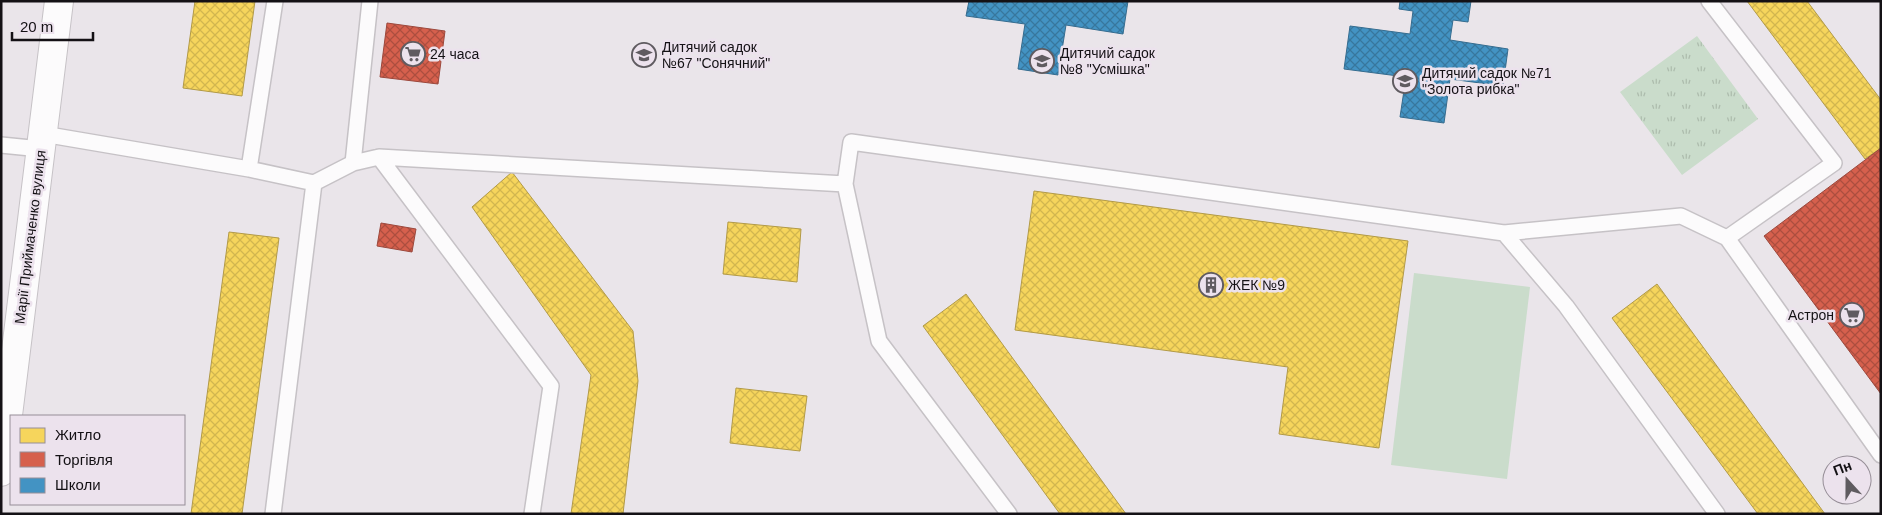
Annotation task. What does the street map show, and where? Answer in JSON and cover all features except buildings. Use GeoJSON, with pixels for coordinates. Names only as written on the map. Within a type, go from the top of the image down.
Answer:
{"type":"FeatureCollection","features":[{"type":"Feature","properties":{"kind":"street","name":"Марії Приймаченко вулиця"},"geometry":{"type":"LineString","coordinates":[[1,472],[60,1]]}},
{"type":"Feature","properties":{"kind":"lane"},"geometry":{"type":"LineString","coordinates":[[249,169],[275,1]]}},
{"type":"Feature","properties":{"kind":"lane"},"geometry":{"type":"LineString","coordinates":[[353,163],[370,1]]}},
{"type":"Feature","properties":{"kind":"lane"},"geometry":{"type":"LineString","coordinates":[[1709,1],[1834,163],[1727,238]]}},
{"type":"Feature","properties":{"kind":"lane"},"geometry":{"type":"LineString","coordinates":[[1,145],[42,142],[249,169],[314,183],[353,163],[378,157],[845,184]]}},
{"type":"Feature","properties":{"kind":"lane"},"geometry":{"type":"LineString","coordinates":[[1009,514],[879,340],[845,184],[851,142],[1504,233],[1681,216],[1727,238],[1881,454]]}},
{"type":"Feature","properties":{"kind":"lane"},"geometry":{"type":"LineString","coordinates":[[378,157],[551,386],[532,514]]}},
{"type":"Feature","properties":{"kind":"lane"},"geometry":{"type":"LineString","coordinates":[[273,514],[314,183]]}},
{"type":"Feature","properties":{"kind":"lane"},"geometry":{"type":"LineString","coordinates":[[1504,233],[1566,306],[1716,514]]}},
{"type":"Feature","properties":{"kind":"green space"},"geometry":{"type":"Polygon","coordinates":[[[1697,36],[1758,119],[1682,175],[1620,92],[1697,36]]]}},
{"type":"Feature","properties":{"kind":"green space"},"geometry":{"type":"Polygon","coordinates":[[[1414,273],[1530,287],[1507,479],[1391,465],[1414,273]]]}},
{"type":"Feature","properties":{"kind":"place","name":"24 часа"},"geometry":{"type":"Point","coordinates":[413,54]}},
{"type":"Feature","properties":{"kind":"place","name":"Дитячий садок №67 \"Сонячний\""},"geometry":{"type":"Point","coordinates":[644,55]}},
{"type":"Feature","properties":{"kind":"place","name":"Дитячий садок №8 \"Усмішка\""},"geometry":{"type":"Point","coordinates":[1042,61]}},
{"type":"Feature","properties":{"kind":"place","name":"Дитячий садок №71 \"Золота рибка\""},"geometry":{"type":"Point","coordinates":[1405,81]}},
{"type":"Feature","properties":{"kind":"place","name":"ЖЕК №9"},"geometry":{"type":"Point","coordinates":[1211,285]}},
{"type":"Feature","properties":{"kind":"place","name":"Астрон"},"geometry":{"type":"Point","coordinates":[1852,315]}}]}
